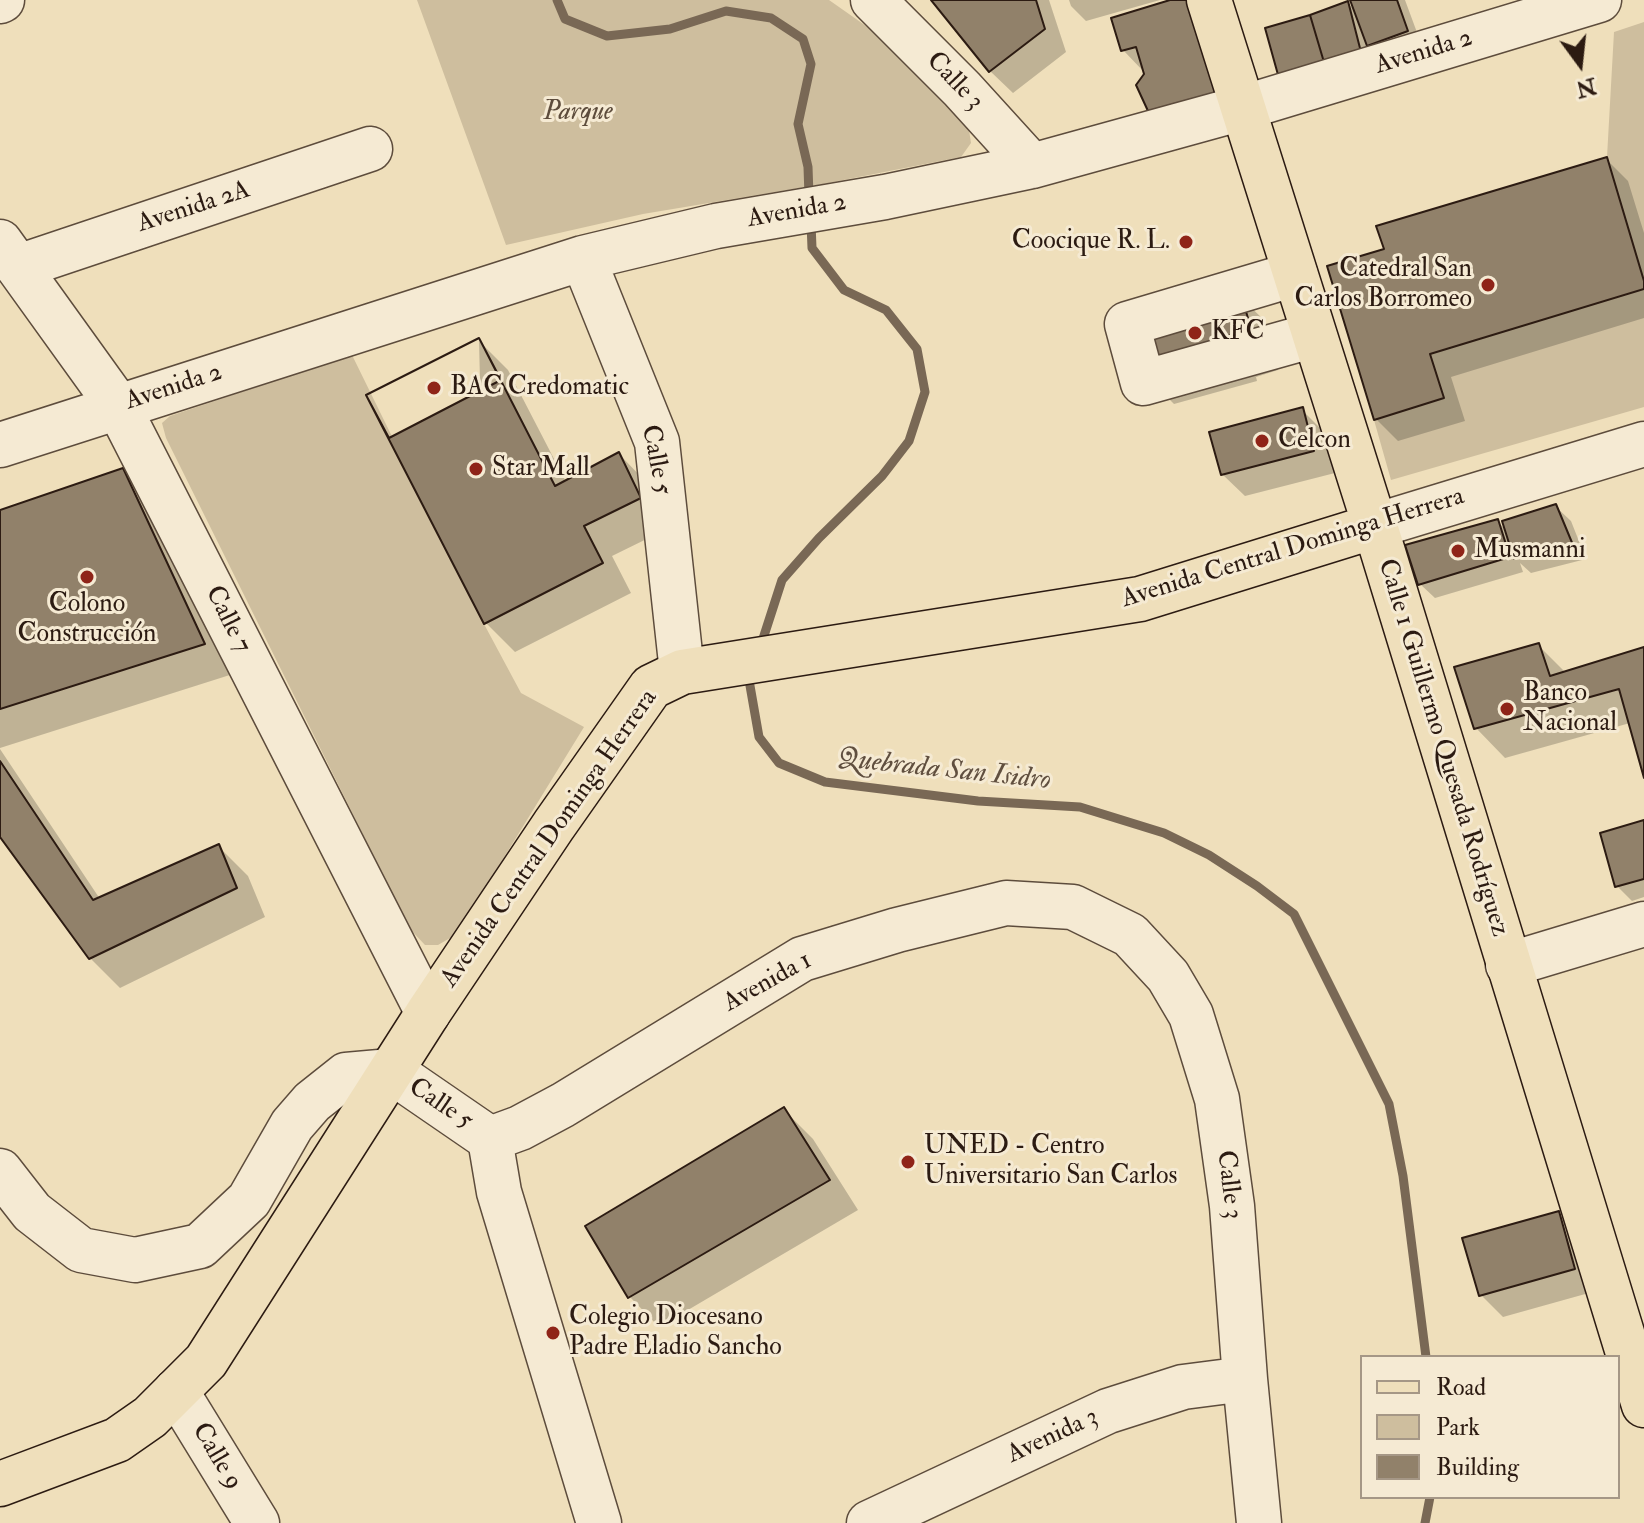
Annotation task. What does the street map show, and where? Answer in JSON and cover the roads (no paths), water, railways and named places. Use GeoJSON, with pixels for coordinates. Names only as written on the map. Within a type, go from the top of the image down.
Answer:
{"type":"FeatureCollection","features":[{"type":"Feature","properties":{"kind":"main road","name":"Calle 1 Guillermo Quesada Rodríguez"},"geometry":{"type":"LineString","coordinates":[[1209,0],[1375,526],[1643,1399]]}},
{"type":"Feature","properties":{"kind":"main road","name":"Avenida Central Dominga Herrera"},"geometry":{"type":"LineString","coordinates":[[0,1484],[117,1440],[150,1417],[206,1361],[428,1013],[651,687],[700,670],[1140,599],[1375,526]]}},
{"type":"Feature","properties":{"kind":"street","name":"Calle 3"},"geometry":{"type":"LineString","coordinates":[[873,0],[962,89],[1032,166]]}},
{"type":"Feature","properties":{"kind":"street","name":"Avenida 2"},"geometry":{"type":"LineString","coordinates":[[0,445],[583,258],[716,226],[885,197],[1032,166],[1242,108],[1599,0]]}},
{"type":"Feature","properties":{"kind":"street","name":"Avenida 2A"},"geometry":{"type":"LineString","coordinates":[[9,254],[370,149]]}},
{"type":"Feature","properties":{"kind":"street","name":"Calle 7"},"geometry":{"type":"LineString","coordinates":[[9,254],[118,406],[428,1013]]}},
{"type":"Feature","properties":{"kind":"street","name":"Calle 5"},"geometry":{"type":"LineString","coordinates":[[583,258],[657,442],[700,670]]}},
{"type":"Feature","properties":{"kind":"street"},"geometry":{"type":"LineString","coordinates":[[1295,274],[1127,324],[1143,383],[1314,335]]}},
{"type":"Feature","properties":{"kind":"street","name":"Avenida Central Dominga Herrera"},"geometry":{"type":"LineString","coordinates":[[1375,526],[1644,444]]}},
{"type":"Feature","properties":{"kind":"street","name":"Avenida 1"},"geometry":{"type":"LineString","coordinates":[[490,1139],[520,1128],[563,1105],[802,959],[897,930],[1006,903],[1073,907]]}},
{"type":"Feature","properties":{"kind":"street","name":"Calle 3"},"geometry":{"type":"LineString","coordinates":[[1073,907],[1130,935],[1168,976],[1191,1015],[1217,1099],[1230,1190],[1259,1523]]}},
{"type":"Feature","properties":{"kind":"street"},"geometry":{"type":"LineString","coordinates":[[1508,965],[1644,924]]}},
{"type":"Feature","properties":{"kind":"street"},"geometry":{"type":"LineString","coordinates":[[0,1171],[32,1212],[81,1250],[135,1260],[200,1246],[249,1200],[292,1125],[312,1102],[346,1075],[391,1071]]}},
{"type":"Feature","properties":{"kind":"street","name":"Calle 5"},"geometry":{"type":"LineString","coordinates":[[391,1071],[490,1139]]}},
{"type":"Feature","properties":{"kind":"street"},"geometry":{"type":"LineString","coordinates":[[490,1139],[499,1192],[599,1523]]}},
{"type":"Feature","properties":{"kind":"street","name":"Avenida 3"},"geometry":{"type":"LineString","coordinates":[[869,1523],[1108,1411],[1183,1387],[1245,1379]]}},
{"type":"Feature","properties":{"kind":"street","name":"Calle 9"},"geometry":{"type":"LineString","coordinates":[[176,1391],[257,1523]]}},
{"type":"Feature","properties":{"kind":"waterway","name":"Quebrada San Isidro"},"geometry":{"type":"LineString","coordinates":[[557,0],[565,19],[607,36],[670,29],[726,11],[771,18],[803,39],[811,64],[798,124],[808,167],[809,196]]}},
{"type":"Feature","properties":{"kind":"waterway","name":"Quebrada San Isidro"},"geometry":{"type":"LineString","coordinates":[[760,648],[782,580],[819,538],[882,476],[909,441],[925,392],[917,349],[886,310],[844,290],[812,248],[811,223]]}},
{"type":"Feature","properties":{"kind":"waterway","name":"Quebrada San Isidro"},"geometry":{"type":"LineString","coordinates":[[751,673],[749,680],[759,737],[779,763],[825,782],[978,801],[1080,807],[1164,833],[1209,855],[1294,914],[1389,1104],[1403,1176],[1426,1355]]}},
{"type":"Feature","properties":{"kind":"waterway","name":"Quebrada San Isidro"},"geometry":{"type":"LineString","coordinates":[[1425,1523],[1430,1499]]}},
{"type":"Feature","properties":{"kind":"place","name":"Coocique R. L."},"geometry":{"type":"Point","coordinates":[1186,242]}},
{"type":"Feature","properties":{"kind":"place","name":"Catedral San Carlos Borromeo"},"geometry":{"type":"Point","coordinates":[1488,285]}},
{"type":"Feature","properties":{"kind":"place","name":"KFC"},"geometry":{"type":"Point","coordinates":[1195,333]}},
{"type":"Feature","properties":{"kind":"place","name":"BAC Credomatic"},"geometry":{"type":"Point","coordinates":[434,388]}},
{"type":"Feature","properties":{"kind":"place","name":"Celcon"},"geometry":{"type":"Point","coordinates":[1262,441]}},
{"type":"Feature","properties":{"kind":"place","name":"Star Mall"},"geometry":{"type":"Point","coordinates":[476,469]}},
{"type":"Feature","properties":{"kind":"place","name":"Musmanni"},"geometry":{"type":"Point","coordinates":[1458,551]}},
{"type":"Feature","properties":{"kind":"place","name":"Colono Construcción"},"geometry":{"type":"Point","coordinates":[87,577]}},
{"type":"Feature","properties":{"kind":"place","name":"Banco Nacional"},"geometry":{"type":"Point","coordinates":[1507,709]}},
{"type":"Feature","properties":{"kind":"place","name":"UNED - Centro Universitario San Carlos"},"geometry":{"type":"Point","coordinates":[908,1162]}},
{"type":"Feature","properties":{"kind":"place","name":"Colegio Diocesano Padre Eladio Sancho"},"geometry":{"type":"Point","coordinates":[553,1333]}},
{"type":"Feature","properties":{"kind":"park label","name":"Parque"},"geometry":{"type":"Point","coordinates":[578,113]}}]}
